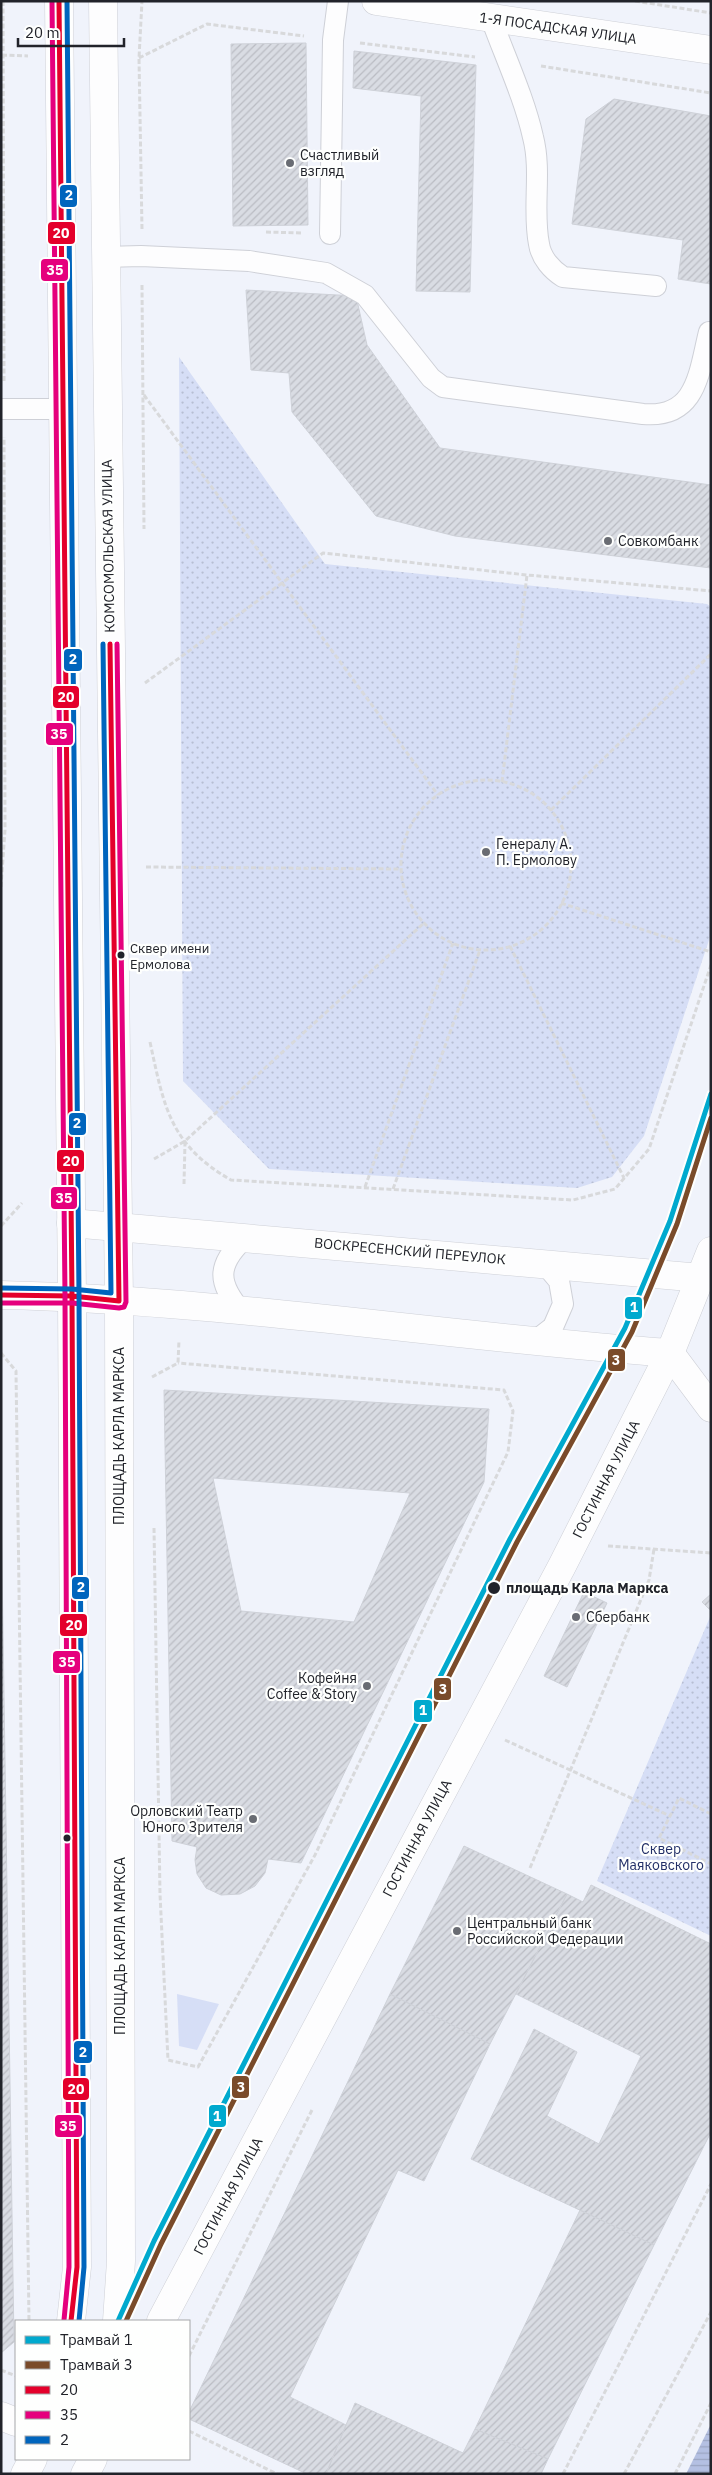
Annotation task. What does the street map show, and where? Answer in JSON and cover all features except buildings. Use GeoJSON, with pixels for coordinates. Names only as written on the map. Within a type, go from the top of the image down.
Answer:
{"type":"FeatureCollection","features":[{"type":"Feature","properties":{"kind":"main road"},"geometry":{"type":"LineString","coordinates":[[59,1],[72,1296],[77,2267],[71,2320]]}},
{"type":"Feature","properties":{"kind":"main road","name":"КОМСОМОЛЬСКАЯ УЛИЦА"},"geometry":{"type":"LineString","coordinates":[[103,1],[104,257],[119,1301]]}},
{"type":"Feature","properties":{"kind":"main road","name":"1-Я ПОСАДСКАЯ УЛИЦА"},"geometry":{"type":"LineString","coordinates":[[376,1],[711,50]]}},
{"type":"Feature","properties":{"kind":"main road","name":"ВОСКРЕСЕНСКИЙ ПЕРЕУЛОК"},"geometry":{"type":"LineString","coordinates":[[71,1222],[701,1278]]}},
{"type":"Feature","properties":{"kind":"main road","name":"ГОСТИННАЯ УЛИЦА"},"geometry":{"type":"LineString","coordinates":[[162,2320],[562,1566],[670,1353],[711,1251]]}},
{"type":"Feature","properties":{"kind":"main road"},"geometry":{"type":"LineString","coordinates":[[1,1295],[72,1296],[670,1353],[711,1408]]}},
{"type":"Feature","properties":{"kind":"main road","name":"ПЛОЩАДЬ КАРЛА МАРКСА"},"geometry":{"type":"LineString","coordinates":[[116,2320],[121,2261],[119,1301]]}},
{"type":"Feature","properties":{"kind":"main road"},"geometry":{"type":"LineString","coordinates":[[1,2416],[15,2422]]}},
{"type":"Feature","properties":{"kind":"main road"},"geometry":{"type":"LineString","coordinates":[[25,2474],[32,2460]]}},
{"type":"Feature","properties":{"kind":"main road"},"geometry":{"type":"LineString","coordinates":[[85,2474],[92,2460]]}},
{"type":"Feature","properties":{"kind":"lane"},"geometry":{"type":"LineString","coordinates":[[330,234],[333,40],[338,1]]}},
{"type":"Feature","properties":{"kind":"lane"},"geometry":{"type":"LineString","coordinates":[[491,18],[534,137],[539,246],[553,271],[563,277],[656,286]]}},
{"type":"Feature","properties":{"kind":"lane"},"geometry":{"type":"LineString","coordinates":[[104,257],[141,256],[248,260],[326,273],[347,283],[365,295],[431,378],[443,387],[643,414],[668,413],[682,405],[688,398],[698,375],[709,332]]}},
{"type":"Feature","properties":{"kind":"lane"},"geometry":{"type":"LineString","coordinates":[[2,409],[63,409]]}},
{"type":"Feature","properties":{"kind":"lane"},"geometry":{"type":"LineString","coordinates":[[242,1312],[227,1295],[222,1274],[230,1252],[246,1237]]}},
{"type":"Feature","properties":{"kind":"lane"},"geometry":{"type":"LineString","coordinates":[[535,1341],[553,1327],[563,1304],[559,1281],[544,1263]]}},
{"type":"Feature","properties":{"kind":"path"},"geometry":{"type":"LineString","coordinates":[[1,887],[5,830],[2,409],[3,1]]}},
{"type":"Feature","properties":{"kind":"path"},"geometry":{"type":"LineString","coordinates":[[635,1],[711,13]]}},
{"type":"Feature","properties":{"kind":"path"},"geometry":{"type":"LineString","coordinates":[[144,395],[438,795]]}},
{"type":"Feature","properties":{"kind":"path"},"geometry":{"type":"LineString","coordinates":[[145,683],[323,553],[527,575],[711,591]]}},
{"type":"Feature","properties":{"kind":"path"},"geometry":{"type":"LineString","coordinates":[[502,782],[527,575]]}},
{"type":"Feature","properties":{"kind":"path"},"geometry":{"type":"LineString","coordinates":[[551,810],[711,654]]}},
{"type":"Feature","properties":{"kind":"path"},"geometry":{"type":"LineString","coordinates":[[476,780],[502,782],[530,792],[551,810],[565,833],[571,859],[569,886],[558,910],[541,931],[518,945],[492,951],[465,949],[438,937],[416,916],[403,889],[400,860],[407,831],[424,806],[438,795],[448,788],[476,780]]}},
{"type":"Feature","properties":{"kind":"path"},"geometry":{"type":"LineString","coordinates":[[145,867],[401,869]]}},
{"type":"Feature","properties":{"kind":"path"},"geometry":{"type":"LineString","coordinates":[[561,903],[711,952]]}},
{"type":"Feature","properties":{"kind":"path"},"geometry":{"type":"LineString","coordinates":[[154,1159],[185,1141],[424,923]]}},
{"type":"Feature","properties":{"kind":"path"},"geometry":{"type":"LineString","coordinates":[[365,1187],[453,943]]}},
{"type":"Feature","properties":{"kind":"path"},"geometry":{"type":"LineString","coordinates":[[510,946],[624,1178]]}},
{"type":"Feature","properties":{"kind":"path"},"geometry":{"type":"LineString","coordinates":[[392,1189],[480,950]]}},
{"type":"Feature","properties":{"kind":"path"},"geometry":{"type":"LineString","coordinates":[[148,1034],[162,1098],[174,1126],[206,1166],[231,1180],[573,1200],[615,1189],[649,1149],[711,965]]}},
{"type":"Feature","properties":{"kind":"path"},"geometry":{"type":"LineString","coordinates":[[184,1184],[185,1141]]}},
{"type":"Feature","properties":{"kind":"path"},"geometry":{"type":"LineString","coordinates":[[1,1226],[22,1203]]}},
{"type":"Feature","properties":{"kind":"path"},"geometry":{"type":"LineString","coordinates":[[178,1363],[179,1340]]}},
{"type":"Feature","properties":{"kind":"path"},"geometry":{"type":"LineString","coordinates":[[1,1354],[16,1371],[29,2320]]}},
{"type":"Feature","properties":{"kind":"path"},"geometry":{"type":"LineString","coordinates":[[152,1386],[152,1376],[178,1363],[504,1390],[513,1411],[508,1452],[324,1838],[198,2067],[168,2060],[160,1894],[154,1525]]}},
{"type":"Feature","properties":{"kind":"path"},"geometry":{"type":"LineString","coordinates":[[607,1546],[711,1553]]}},
{"type":"Feature","properties":{"kind":"path"},"geometry":{"type":"LineString","coordinates":[[530,1868],[572,1771],[649,1580],[654,1549]]}},
{"type":"Feature","properties":{"kind":"path"},"geometry":{"type":"LineString","coordinates":[[500,1738],[670,1816]]}},
{"type":"Feature","properties":{"kind":"path"},"geometry":{"type":"LineString","coordinates":[[711,1814],[680,1798],[659,1838],[711,1864]]}},
{"type":"Feature","properties":{"kind":"path"},"geometry":{"type":"LineString","coordinates":[[190,2354],[318,2100]]}},
{"type":"Feature","properties":{"kind":"path"},"geometry":{"type":"LineString","coordinates":[[563,2474],[711,2184]]}},
{"type":"Feature","properties":{"kind":"path"},"geometry":{"type":"LineString","coordinates":[[624,2474],[711,2312]]}},
{"type":"Feature","properties":{"kind":"path"},"geometry":{"type":"LineString","coordinates":[[1,2370],[15,2376]]}},
{"type":"Feature","properties":{"kind":"path"},"geometry":{"type":"LineString","coordinates":[[675,2474],[711,2403]]}},
{"type":"Feature","properties":{"kind":"path"},"geometry":{"type":"LineString","coordinates":[[190,2431],[278,2474]]}},
{"type":"Feature","properties":{"kind":"green space"},"geometry":{"type":"Polygon","coordinates":[[[179,357],[325,564],[707,604],[711,607],[711,934],[644,1136],[612,1177],[577,1188],[269,1169],[183,1081],[179,357]]]}},
{"type":"Feature","properties":{"kind":"green space","name":"Сквер Маяковского"},"geometry":{"type":"Polygon","coordinates":[[[711,1618],[711,1936],[597,1881],[711,1618]]]}},
{"type":"Feature","properties":{"kind":"green space"},"geometry":{"type":"Polygon","coordinates":[[[177,1994],[219,2004],[197,2050],[179,2046],[177,1994]]]}},
{"type":"Feature","properties":{"kind":"shaded area"},"geometry":{"type":"Polygon","coordinates":[[[711,2424],[711,2474],[686,2474],[711,2424]]]}},
{"type":"Feature","properties":{"kind":"tram line","name":"1"},"geometry":{"type":"LineString","coordinates":[[118,2320],[154,2241],[510,1539],[625,1328],[670,1221],[711,1094]]}},
{"type":"Feature","properties":{"kind":"tram line","name":"3"},"geometry":{"type":"LineString","coordinates":[[126,2320],[161,2244],[517,1542],[632,1332],[677,1224],[711,1118]]}},
{"type":"Feature","properties":{"kind":"transit line","name":"35"},"geometry":{"type":"LineString","coordinates":[[52,1],[65,1296],[69,2267],[64,2320]]}},
{"type":"Feature","properties":{"kind":"transit line","name":"20"},"geometry":{"type":"LineString","coordinates":[[59,1],[72,1296],[77,2267],[71,2320]]}},
{"type":"Feature","properties":{"kind":"transit line","name":"2"},"geometry":{"type":"LineString","coordinates":[[67,1],[79,1296],[84,2267],[79,2320]]}},
{"type":"Feature","properties":{"kind":"transit line","name":"2"},"geometry":{"type":"LineString","coordinates":[[1,1288],[72,1289],[111,1293],[103,644]]}},
{"type":"Feature","properties":{"kind":"transit line","name":"20"},"geometry":{"type":"LineString","coordinates":[[1,1295],[72,1296],[119,1301],[110,644]]}},
{"type":"Feature","properties":{"kind":"transit line","name":"35"},"geometry":{"type":"LineString","coordinates":[[1,1303],[72,1303],[119,1308],[124,1307],[126,1302],[117,644]]}},
{"type":"Feature","properties":{"kind":"place","name":"Счастливый взгляд"},"geometry":{"type":"Point","coordinates":[290,163]}},
{"type":"Feature","properties":{"kind":"place","name":"Совкомбанк"},"geometry":{"type":"Point","coordinates":[608,541]}},
{"type":"Feature","properties":{"kind":"place","name":"Генералу А. П. Ермолову"},"geometry":{"type":"Point","coordinates":[486,852]}},
{"type":"Feature","properties":{"kind":"place","name":"Сквер имени Ермолова"},"geometry":{"type":"Point","coordinates":[121,955]}},
{"type":"Feature","properties":{"kind":"place","name":"площадь Карла Маркса"},"geometry":{"type":"Point","coordinates":[494,1588]}},
{"type":"Feature","properties":{"kind":"place","name":"Сбербанк"},"geometry":{"type":"Point","coordinates":[576,1617]}},
{"type":"Feature","properties":{"kind":"place","name":"Кофейня Coffee & Story"},"geometry":{"type":"Point","coordinates":[367,1686]}},
{"type":"Feature","properties":{"kind":"place","name":"Орловский Театр Юного Зрителя"},"geometry":{"type":"Point","coordinates":[253,1819]}},
{"type":"Feature","properties":{"kind":"place","name":"Центральный банк Российской Федерации"},"geometry":{"type":"Point","coordinates":[457,1931]}}]}
